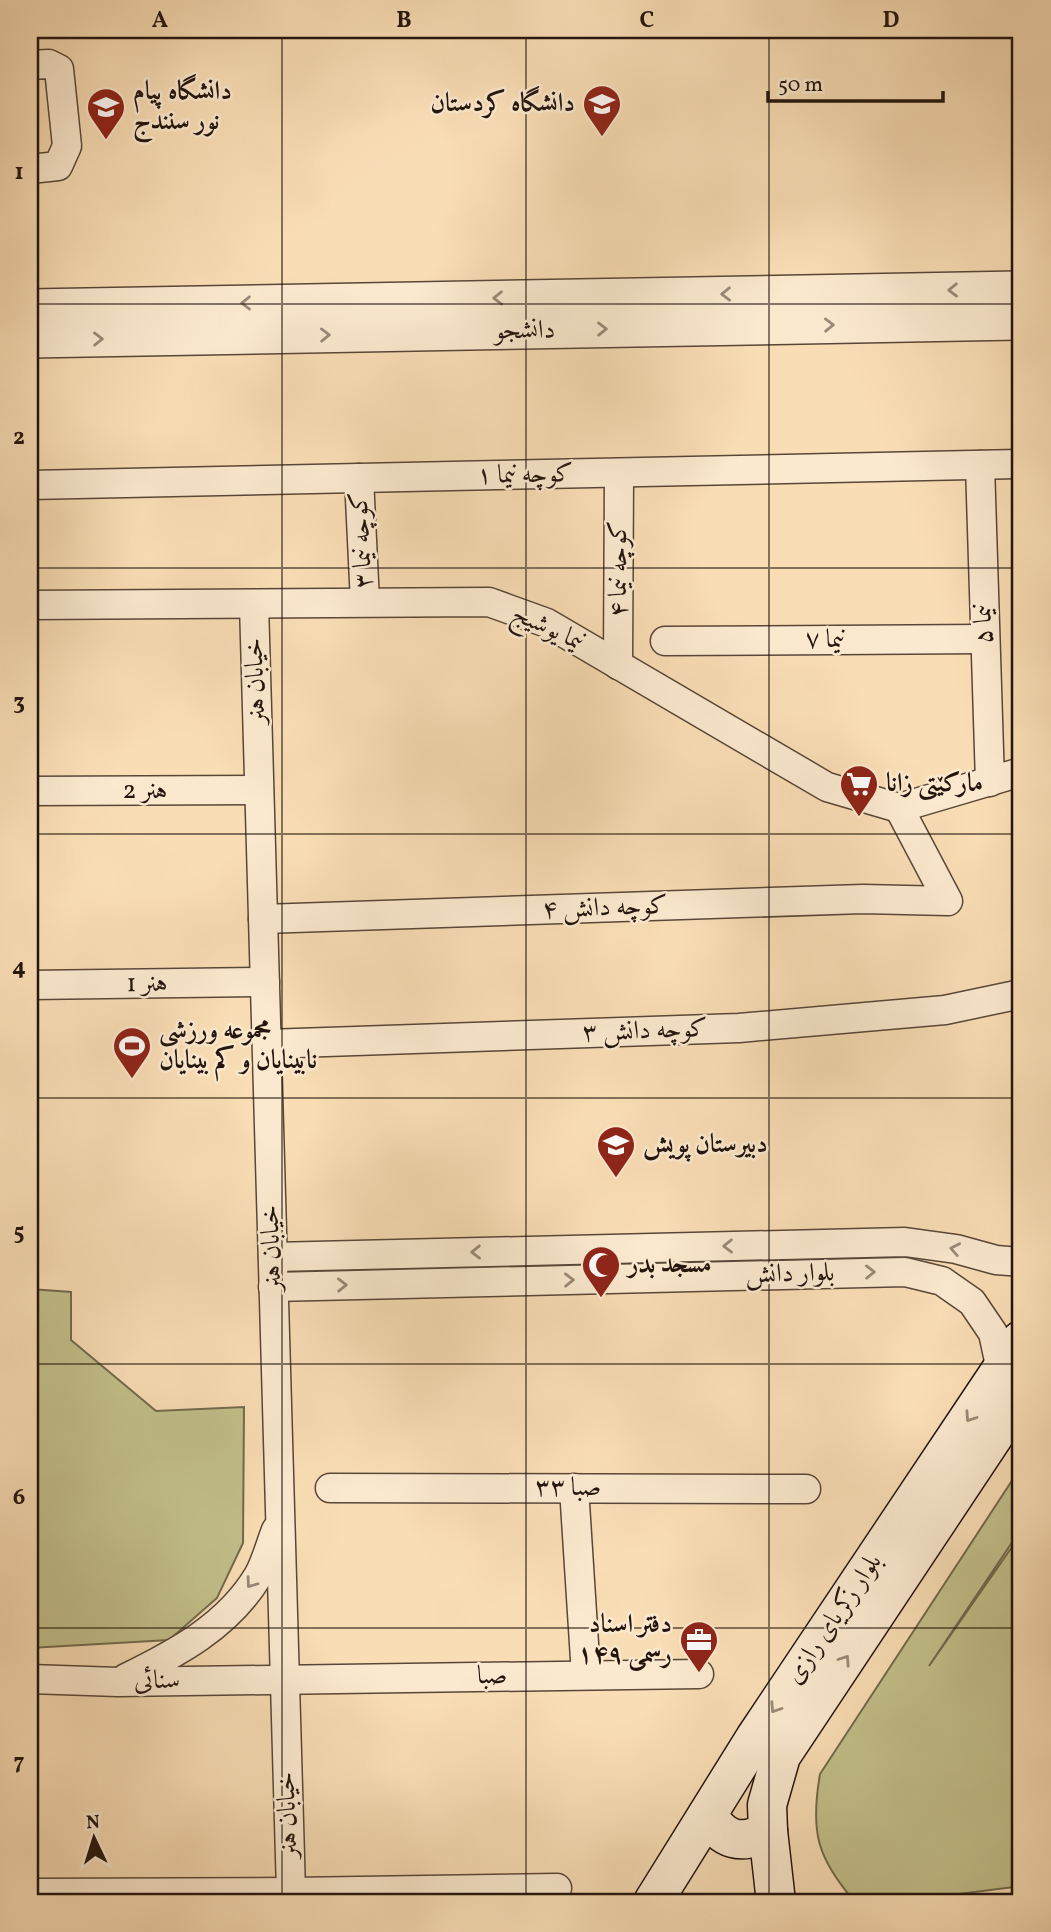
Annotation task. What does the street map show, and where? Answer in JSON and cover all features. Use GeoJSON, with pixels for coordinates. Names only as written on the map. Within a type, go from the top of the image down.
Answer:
{"type":"FeatureCollection","features":[{"type":"Feature","properties":{"kind":"main road","name":"بلوار زکریای رازی"},"geometry":{"type":"LineString","coordinates":[[653,1902],[755,1738],[1015,1368]]}},
{"type":"Feature","properties":{"kind":"main road","name":"بلوار زکریای رازی"},"geometry":{"type":"LineString","coordinates":[[776,1902],[767,1805],[781,1756],[1015,1368]]}},
{"type":"Feature","properties":{"kind":"main road"},"geometry":{"type":"LineString","coordinates":[[708,1814],[715,1828],[726,1836],[740,1840],[755,1838],[768,1831]]}},
{"type":"Feature","properties":{"kind":"street"},"geometry":{"type":"LineString","coordinates":[[30,65],[50,64],[59,69],[67,146],[58,166],[30,169]]}},
{"type":"Feature","properties":{"kind":"street","name":"دانشجو"},"geometry":{"type":"LineString","coordinates":[[30,307],[1021,289]]}},
{"type":"Feature","properties":{"kind":"street","name":"دانشجو"},"geometry":{"type":"LineString","coordinates":[[30,340],[1021,322]]}},
{"type":"Feature","properties":{"kind":"street","name":"کوچه نیما ۱"},"geometry":{"type":"LineString","coordinates":[[30,485],[1021,464]]}},
{"type":"Feature","properties":{"kind":"street","name":"نیما ۵"},"geometry":{"type":"LineString","coordinates":[[980,465],[990,782]]}},
{"type":"Feature","properties":{"kind":"street","name":"کوچه نیما ۴"},"geometry":{"type":"LineString","coordinates":[[618,665],[619,473]]}},
{"type":"Feature","properties":{"kind":"street","name":"کوچه نیما ۳"},"geometry":{"type":"LineString","coordinates":[[359,478],[365,602]]}},
{"type":"Feature","properties":{"kind":"street","name":"نیما یوشیج"},"geometry":{"type":"LineString","coordinates":[[30,605],[489,602],[547,623],[827,788],[899,808]]}},
{"type":"Feature","properties":{"kind":"street","name":"خیابان هنر"},"geometry":{"type":"LineString","coordinates":[[254,604],[290,1892]]}},
{"type":"Feature","properties":{"kind":"street","name":"نیما ۷"},"geometry":{"type":"LineString","coordinates":[[665,640],[984,639]]}},
{"type":"Feature","properties":{"kind":"street"},"geometry":{"type":"LineString","coordinates":[[899,808],[1021,772]]}},
{"type":"Feature","properties":{"kind":"street","name":"هنر 2"},"geometry":{"type":"LineString","coordinates":[[30,791],[259,790]]}},
{"type":"Feature","properties":{"kind":"street","name":"کوچه دانش ۴"},"geometry":{"type":"LineString","coordinates":[[263,919],[863,899],[948,901],[899,808]]}},
{"type":"Feature","properties":{"kind":"street","name":"هنر 1"},"geometry":{"type":"LineString","coordinates":[[30,985],[265,982]]}},
{"type":"Feature","properties":{"kind":"street","name":"کوچه دانش ۳"},"geometry":{"type":"LineString","coordinates":[[267,1044],[739,1028],[945,1010],[1021,994]]}},
{"type":"Feature","properties":{"kind":"street"},"geometry":{"type":"LineString","coordinates":[[905,1242],[905,1272]]}},
{"type":"Feature","properties":{"kind":"street","name":"بلوار دانش"},"geometry":{"type":"LineString","coordinates":[[273,1257],[905,1242],[956,1249],[996,1260],[1021,1262]]}},
{"type":"Feature","properties":{"kind":"street","name":"بلوار دانش"},"geometry":{"type":"LineString","coordinates":[[273,1287],[905,1272],[942,1281],[972,1302],[1015,1368]]}},
{"type":"Feature","properties":{"kind":"street","name":"۳۳ صبا"},"geometry":{"type":"LineString","coordinates":[[330,1488],[806,1489]]}},
{"type":"Feature","properties":{"kind":"street"},"geometry":{"type":"LineString","coordinates":[[574,1489],[586,1675]]}},
{"type":"Feature","properties":{"kind":"street"},"geometry":{"type":"LineString","coordinates":[[118,1682],[173,1655],[221,1622],[258,1576],[280,1521]]}},
{"type":"Feature","properties":{"kind":"street","name":"صبا"},"geometry":{"type":"LineString","coordinates":[[285,1678],[699,1674]]}},
{"type":"Feature","properties":{"kind":"street","name":"سنائی"},"geometry":{"type":"LineString","coordinates":[[30,1679],[118,1682],[285,1678]]}},
{"type":"Feature","properties":{"kind":"street"},"geometry":{"type":"LineString","coordinates":[[30,1893],[556,1888]]}},
{"type":"Feature","properties":{"kind":"shaded area"},"geometry":{"type":"Polygon","coordinates":[[[30,1289],[71,1292],[71,1340],[156,1411],[244,1407],[243,1543],[217,1598],[169,1640],[30,1648],[30,1289]]]}},
{"type":"Feature","properties":{"kind":"shaded area"},"geometry":{"type":"Polygon","coordinates":[[[1015,1476],[1021,1481],[1021,1529],[929,1666],[1021,1534],[1021,1886],[935,1897],[918,1902],[855,1902],[832,1872],[819,1843],[816,1812],[820,1774],[1015,1476]]]}},
{"type":"Feature","properties":{"kind":"place","name":"دانشگاه کردستان"},"geometry":{"type":"Point","coordinates":[602,138]}},
{"type":"Feature","properties":{"kind":"place","name":"دانشگاه پیام نور سنندج"},"geometry":{"type":"Point","coordinates":[106,141]}},
{"type":"Feature","properties":{"kind":"place","name":"مارکێتی زانا"},"geometry":{"type":"Point","coordinates":[859,818]}},
{"type":"Feature","properties":{"kind":"place","name":"مجموعه ورزشی نابینایان و کم بینایان"},"geometry":{"type":"Point","coordinates":[132,1080]}},
{"type":"Feature","properties":{"kind":"place","name":"دبیرستان پویش"},"geometry":{"type":"Point","coordinates":[616,1179]}},
{"type":"Feature","properties":{"kind":"place","name":"مسجد بدر"},"geometry":{"type":"Point","coordinates":[601,1299]}},
{"type":"Feature","properties":{"kind":"place","name":"دفتر اسناد رسمی ۱۴۹"},"geometry":{"type":"Point","coordinates":[699,1674]}}]}
